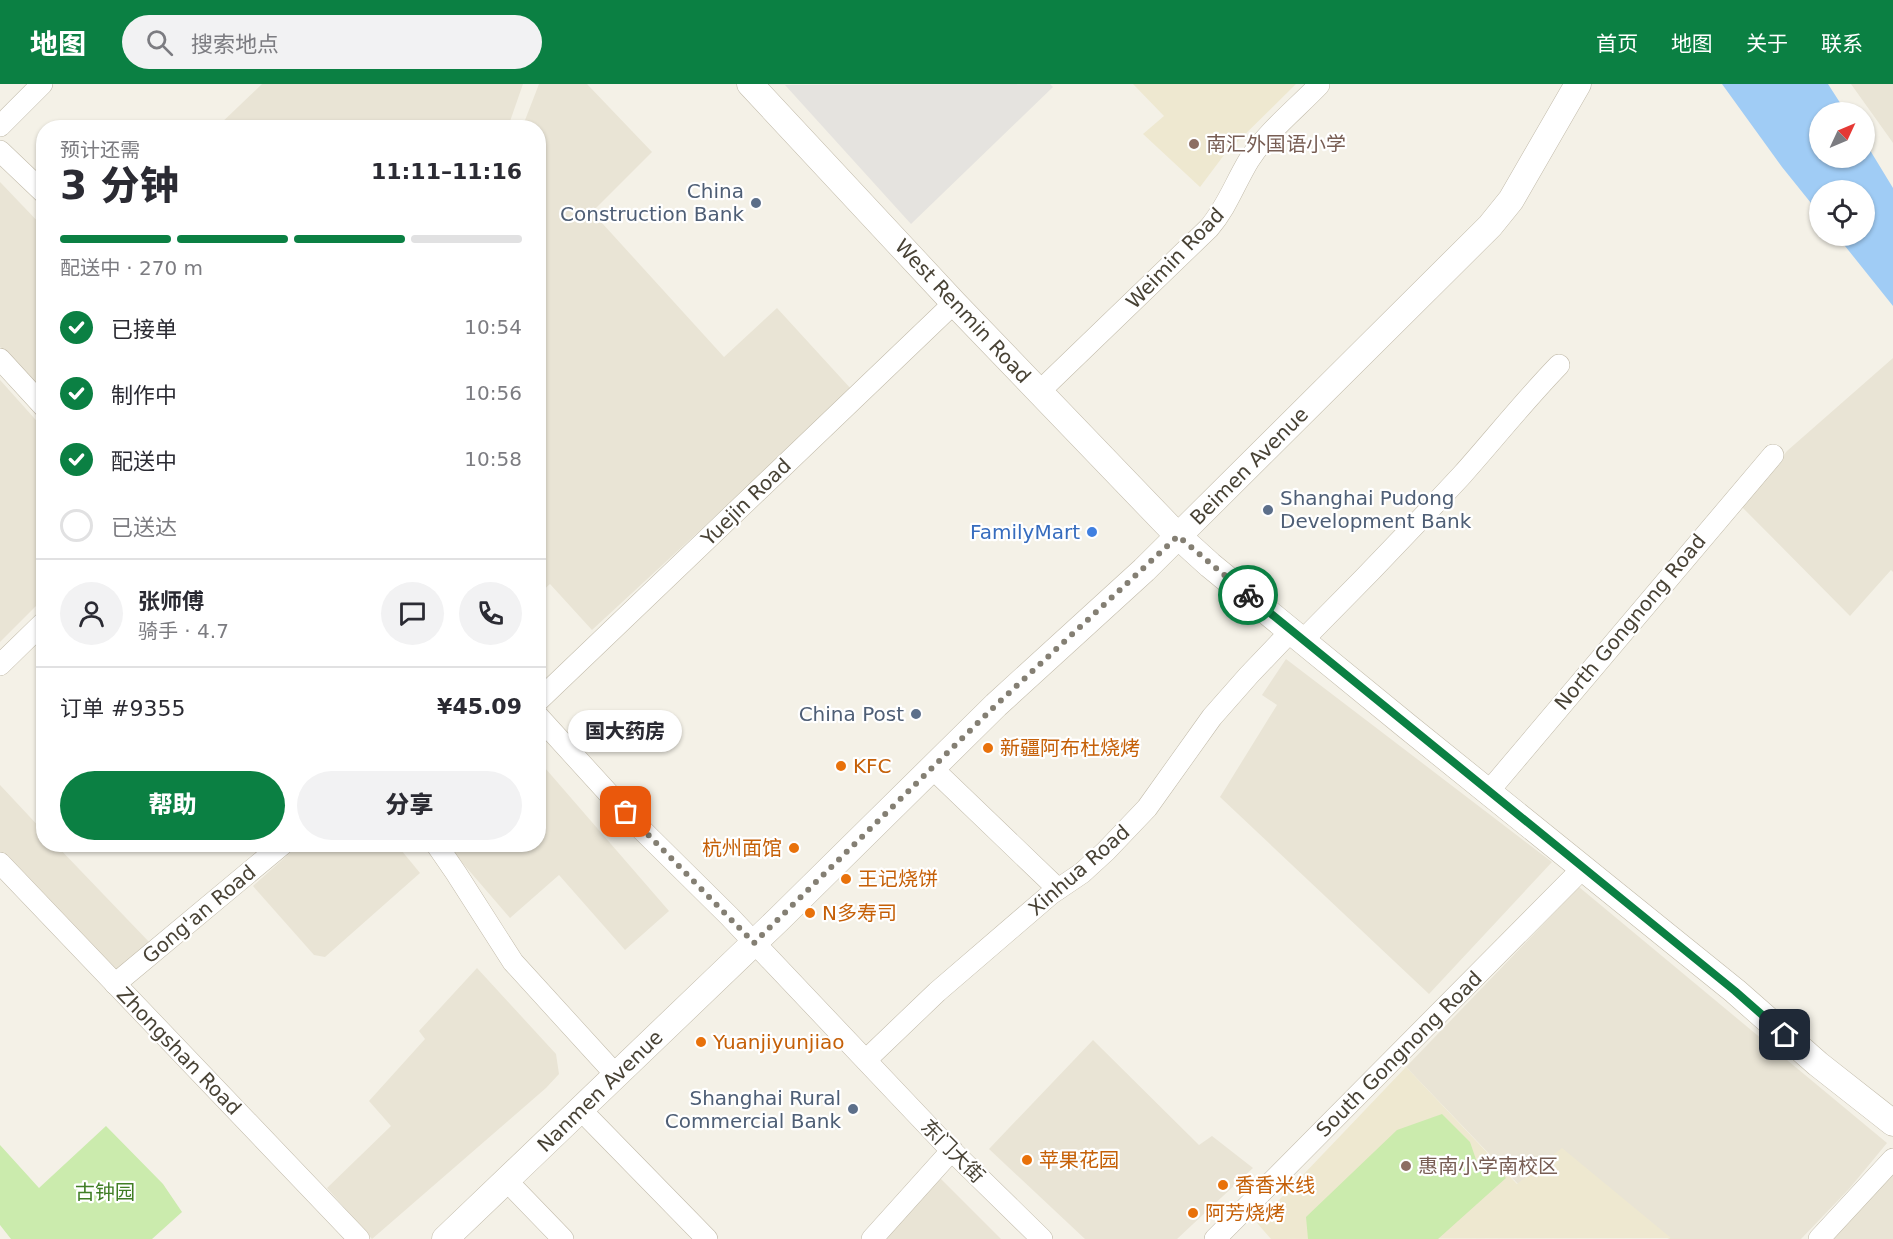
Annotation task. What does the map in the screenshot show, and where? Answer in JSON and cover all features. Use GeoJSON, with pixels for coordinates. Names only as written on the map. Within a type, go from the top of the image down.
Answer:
{"type":"FeatureCollection","features":[{"type":"Feature","properties":{"kind":"street"},"geometry":{"type":"LineString","coordinates":[[0,126],[42,84]]}},
{"type":"Feature","properties":{"kind":"street","name":"Beimen Avenue"},"geometry":{"type":"LineString","coordinates":[[754,943],[996,705],[1178,536],[1490,226],[1511,200],[1578,84]]}},
{"type":"Feature","properties":{"kind":"street","name":"Weimin Road"},"geometry":{"type":"LineString","coordinates":[[1040,392],[1209,228],[1224,209],[1250,159],[1319,85]]}},
{"type":"Feature","properties":{"kind":"street","name":"West Renmin Road"},"geometry":{"type":"LineString","coordinates":[[758,87],[954,303],[1178,536],[1735,991],[1818,1064],[1893,1123]]}},
{"type":"Feature","properties":{"kind":"street"},"geometry":{"type":"LineString","coordinates":[[0,151],[36,185]]}},
{"type":"Feature","properties":{"kind":"street","name":"Yuejin Road"},"geometry":{"type":"LineString","coordinates":[[546,692],[954,303]]}},
{"type":"Feature","properties":{"kind":"street"},"geometry":{"type":"LineString","coordinates":[[0,359],[36,398]]}},
{"type":"Feature","properties":{"kind":"street","name":"Xinhua Road"},"geometry":{"type":"LineString","coordinates":[[866,1060],[937,992],[1058,889],[1082,873],[1147,808],[1212,717],[1249,675],[1403,539],[1517,409],[1559,365]]}},
{"type":"Feature","properties":{"kind":"street","name":"North Gongnong Road"},"geometry":{"type":"LineString","coordinates":[[1489,791],[1692,548],[1773,455]]}},
{"type":"Feature","properties":{"kind":"street"},"geometry":{"type":"LineString","coordinates":[[0,665],[36,630]]}},
{"type":"Feature","properties":{"kind":"street","name":"东门大街"},"geometry":{"type":"LineString","coordinates":[[546,725],[640,828],[754,943],[952,1150],[1042,1239]]}},
{"type":"Feature","properties":{"kind":"street"},"geometry":{"type":"LineString","coordinates":[[932,768],[1058,889]]}},
{"type":"Feature","properties":{"kind":"street","name":"Gong'an Road"},"geometry":{"type":"LineString","coordinates":[[115,984],[273,852]]}},
{"type":"Feature","properties":{"kind":"street"},"geometry":{"type":"LineString","coordinates":[[442,852],[513,962],[616,1075]]}},
{"type":"Feature","properties":{"kind":"street","name":"Zhongshan Road"},"geometry":{"type":"LineString","coordinates":[[0,863],[359,1239]]}},
{"type":"Feature","properties":{"kind":"street","name":"South Gongnong Road"},"geometry":{"type":"LineString","coordinates":[[1215,1239],[1583,868]]}},
{"type":"Feature","properties":{"kind":"street","name":"Nanmen Avenue"},"geometry":{"type":"LineString","coordinates":[[445,1239],[754,943]]}},
{"type":"Feature","properties":{"kind":"street"},"geometry":{"type":"LineString","coordinates":[[580,1109],[706,1239]]}},
{"type":"Feature","properties":{"kind":"street"},"geometry":{"type":"LineString","coordinates":[[872,1239],[952,1150]]}},
{"type":"Feature","properties":{"kind":"street"},"geometry":{"type":"LineString","coordinates":[[1819,1239],[1893,1158]]}},
{"type":"Feature","properties":{"kind":"street"},"geometry":{"type":"LineString","coordinates":[[506,1180],[562,1239]]}},
{"type":"Feature","properties":{"kind":"shaded area"},"geometry":{"type":"Polygon","coordinates":[[[262,84],[523,84],[510,120],[224,120],[262,84]]]}},
{"type":"Feature","properties":{"kind":"shaded area"},"geometry":{"type":"Polygon","coordinates":[[[539,84],[587,84],[652,152],[592,212],[724,357],[777,308],[852,390],[592,630],[550,584],[546,588],[546,120],[525,120],[539,84]]]}},
{"type":"Feature","properties":{"kind":"shaded area"},"geometry":{"type":"Polygon","coordinates":[[[1050,84],[1053,87],[911,224],[785,85],[1050,84]]]}},
{"type":"Feature","properties":{"kind":"shaded area","name":"南汇外国语小学"},"geometry":{"type":"Polygon","coordinates":[[[1133,84],[1296,84],[1224,155],[1200,187],[1143,134],[1164,116],[1133,84]]]}},
{"type":"Feature","properties":{"kind":"shaded area"},"geometry":{"type":"Polygon","coordinates":[[[1851,84],[1893,84],[1893,143],[1875,118],[1875,102],[1864,102],[1851,84]]]}},
{"type":"Feature","properties":{"kind":"shaded area"},"geometry":{"type":"Polygon","coordinates":[[[0,182],[36,220],[36,387],[0,347],[0,182]]]}},
{"type":"Feature","properties":{"kind":"shaded area"},"geometry":{"type":"Polygon","coordinates":[[[1893,358],[1893,572],[1891,570],[1850,616],[1741,506],[1787,451],[1893,358]]]}},
{"type":"Feature","properties":{"kind":"shaded area"},"geometry":{"type":"Polygon","coordinates":[[[0,380],[36,420],[36,606],[0,642],[0,380]]]}},
{"type":"Feature","properties":{"kind":"shaded area"},"geometry":{"type":"Polygon","coordinates":[[[1286,659],[1552,862],[1429,994],[1220,797],[1277,705],[1262,695],[1286,659]]]}},
{"type":"Feature","properties":{"kind":"shaded area"},"geometry":{"type":"Polygon","coordinates":[[[546,769],[669,911],[625,950],[559,875],[510,918],[453,852],[546,852],[546,769]]]}},
{"type":"Feature","properties":{"kind":"shaded area"},"geometry":{"type":"Polygon","coordinates":[[[0,785],[36,824],[36,852],[63,852],[150,943],[116,975],[0,853],[0,785]]]}},
{"type":"Feature","properties":{"kind":"shaded area"},"geometry":{"type":"Polygon","coordinates":[[[291,852],[403,852],[420,873],[325,957],[314,955],[253,886],[291,852]]]}},
{"type":"Feature","properties":{"kind":"shaded area"},"geometry":{"type":"Polygon","coordinates":[[[1579,887],[1887,1143],[1849,1189],[1801,1239],[1670,1239],[1518,1184],[1406,1067],[1579,887]]]}},
{"type":"Feature","properties":{"kind":"shaded area"},"geometry":{"type":"Polygon","coordinates":[[[477,968],[556,1054],[559,1074],[546,1088],[372,1239],[327,1188],[391,1126],[369,1101],[425,1039],[419,1031],[477,968]]]}},
{"type":"Feature","properties":{"kind":"shaded area"},"geometry":{"type":"Polygon","coordinates":[[[1093,1040],[1199,1145],[1212,1136],[1253,1168],[1177,1239],[1085,1239],[989,1149],[1093,1040]]]}},
{"type":"Feature","properties":{"kind":"shaded area","name":"惠南小学南校区"},"geometry":{"type":"Polygon","coordinates":[[[1406,1067],[1517,1184],[1562,1148],[1671,1238],[1271,1239],[1257,1223],[1406,1067]]]}},
{"type":"Feature","properties":{"kind":"shaded area"},"geometry":{"type":"Polygon","coordinates":[[[1893,1171],[1893,1239],[1831,1239],[1893,1171]]]}},
{"type":"Feature","properties":{"kind":"shaded area"},"geometry":{"type":"Polygon","coordinates":[[[939,1177],[1001,1239],[882,1239],[939,1177]]]}},
{"type":"Feature","properties":{"kind":"green space"},"geometry":{"type":"Polygon","coordinates":[[[1442,1114],[1470,1142],[1480,1171],[1492,1163],[1506,1178],[1438,1239],[1308,1239],[1306,1217],[1397,1130],[1442,1114]]]}},
{"type":"Feature","properties":{"kind":"green space","name":"古钟园"},"geometry":{"type":"Polygon","coordinates":[[[106,1126],[163,1184],[182,1212],[152,1239],[11,1239],[0,1225],[0,1145],[39,1188],[106,1126]]]}},
{"type":"Feature","properties":{"kind":"water"},"geometry":{"type":"Polygon","coordinates":[[[1722,84],[1828,84],[1840,102],[1809,102],[1809,168],[1875,168],[1875,158],[1893,188],[1893,306],[1845,246],[1875,246],[1875,180],[1809,180],[1809,201],[1722,84]]]}},
{"type":"Feature","properties":{"kind":"way so far"},"geometry":{"type":"LineString","coordinates":[[626,812],[754,943],[996,705],[1178,536],[1248,595]]}},
{"type":"Feature","properties":{"kind":"place","name":"南汇外国语小学"},"geometry":{"type":"Point","coordinates":[1194,144]}},
{"type":"Feature","properties":{"kind":"place","name":"China Construction Bank"},"geometry":{"type":"Point","coordinates":[756,203]}},
{"type":"Feature","properties":{"kind":"place","name":"Shanghai Pudong Development Bank"},"geometry":{"type":"Point","coordinates":[1268,510]}},
{"type":"Feature","properties":{"kind":"place","name":"FamilyMart"},"geometry":{"type":"Point","coordinates":[1092,532]}},
{"type":"Feature","properties":{"kind":"place","name":"China Post"},"geometry":{"type":"Point","coordinates":[916,714]}},
{"type":"Feature","properties":{"kind":"place","name":"新疆阿布杜烧烤"},"geometry":{"type":"Point","coordinates":[988,748]}},
{"type":"Feature","properties":{"kind":"place","name":"KFC"},"geometry":{"type":"Point","coordinates":[841,766]}},
{"type":"Feature","properties":{"kind":"place","name":"国大药房"},"geometry":{"type":"Point","coordinates":[626,812]}},
{"type":"Feature","properties":{"kind":"place","name":"杭州面馆"},"geometry":{"type":"Point","coordinates":[794,848]}},
{"type":"Feature","properties":{"kind":"place","name":"王记烧饼"},"geometry":{"type":"Point","coordinates":[846,879]}},
{"type":"Feature","properties":{"kind":"place","name":"N多寿司"},"geometry":{"type":"Point","coordinates":[810,913]}},
{"type":"Feature","properties":{"kind":"place","name":"Yuanjiyunjiao"},"geometry":{"type":"Point","coordinates":[701,1042]}},
{"type":"Feature","properties":{"kind":"place","name":"Shanghai Rural Commercial Bank"},"geometry":{"type":"Point","coordinates":[853,1109]}},
{"type":"Feature","properties":{"kind":"place","name":"苹果花园"},"geometry":{"type":"Point","coordinates":[1027,1160]}},
{"type":"Feature","properties":{"kind":"place","name":"惠南小学南校区"},"geometry":{"type":"Point","coordinates":[1406,1166]}},
{"type":"Feature","properties":{"kind":"place","name":"香香米线"},"geometry":{"type":"Point","coordinates":[1223,1185]}},
{"type":"Feature","properties":{"kind":"place","name":"阿芳烧烤"},"geometry":{"type":"Point","coordinates":[1193,1213]}},
{"type":"Feature","properties":{"kind":"route"},"geometry":{"type":"LineString","coordinates":[[1248,595],[1735,991],[1785,1035]]}}]}
